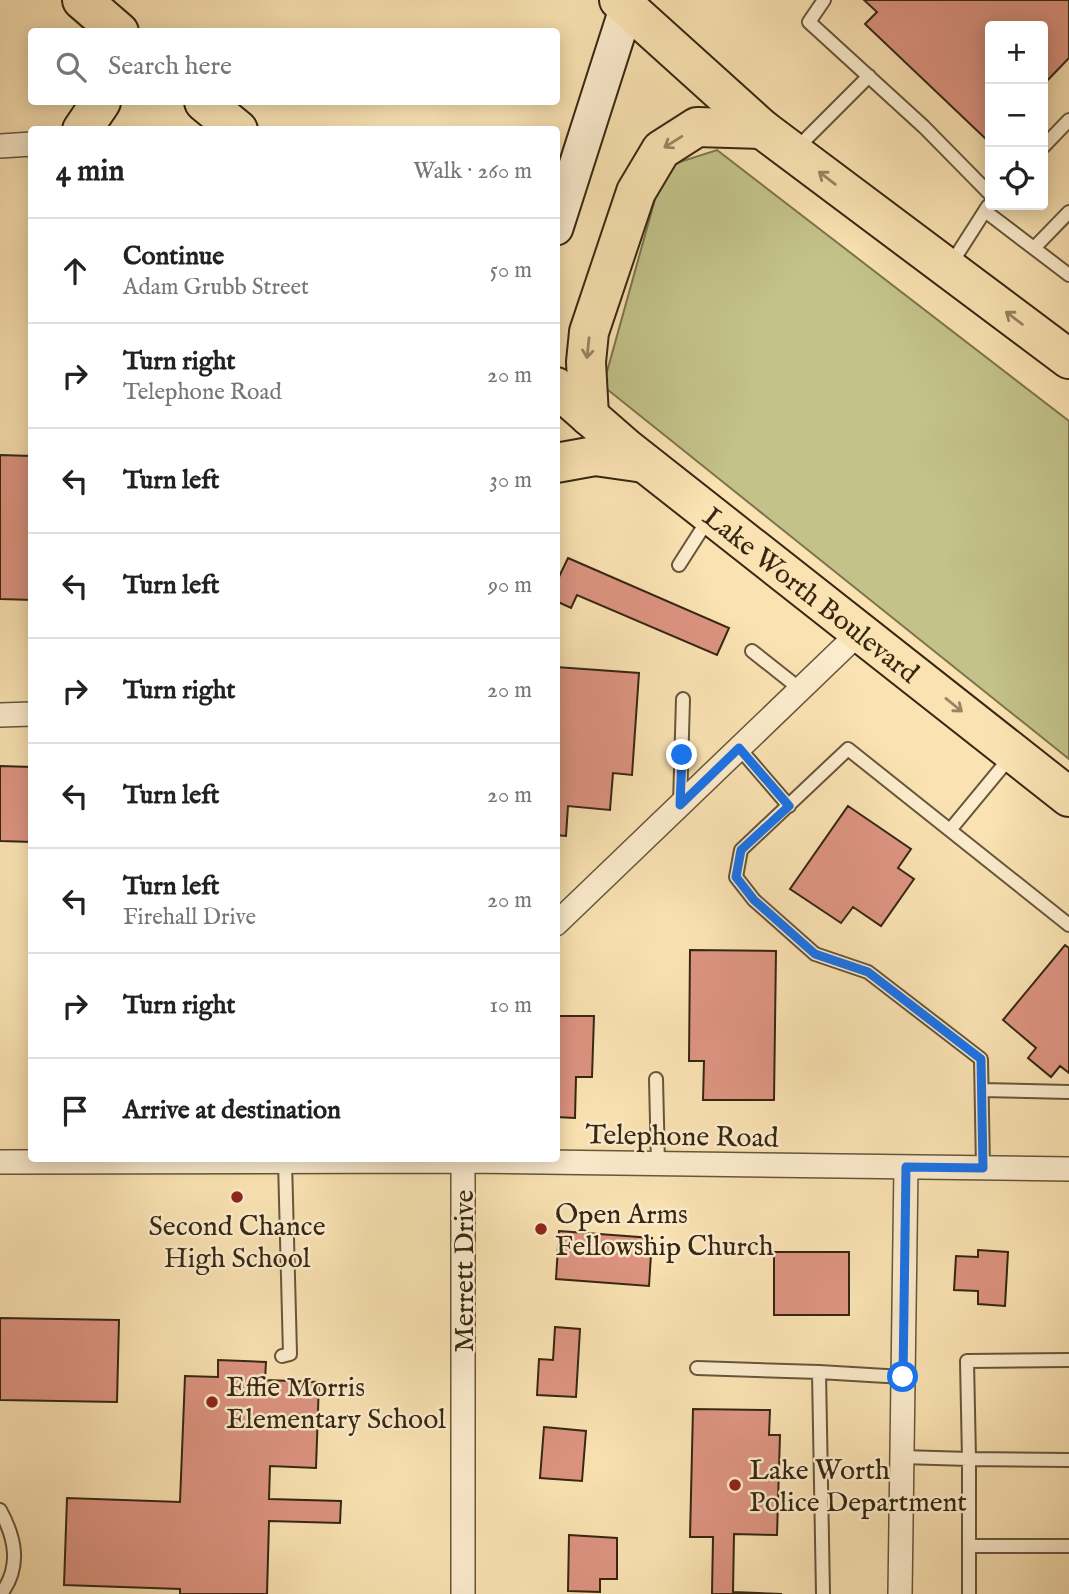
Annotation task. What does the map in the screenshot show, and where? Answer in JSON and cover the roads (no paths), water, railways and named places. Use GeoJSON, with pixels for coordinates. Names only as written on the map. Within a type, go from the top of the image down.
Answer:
{"type":"FeatureCollection","features":[{"type":"Feature","properties":{"kind":"highway"},"geometry":{"type":"LineString","coordinates":[[82,0],[114,28]]}},
{"type":"Feature","properties":{"kind":"highway"},"geometry":{"type":"LineString","coordinates":[[625,2],[762,129],[1069,359]]}},
{"type":"Feature","properties":{"kind":"highway"},"geometry":{"type":"LineString","coordinates":[[85,126],[99,105]]}},
{"type":"Feature","properties":{"kind":"highway"},"geometry":{"type":"LineString","coordinates":[[208,105],[233,126]]}},
{"type":"Feature","properties":{"kind":"highway"},"geometry":{"type":"LineString","coordinates":[[589,416],[586,362],[590,332],[636,192],[661,150],[697,127],[762,129]]}},
{"type":"Feature","properties":{"kind":"highway","name":"Lake Worth Boulevard"},"geometry":{"type":"LineString","coordinates":[[560,391],[644,463],[1069,797]]}},
{"type":"Feature","properties":{"kind":"highway"},"geometry":{"type":"LineString","coordinates":[[560,462],[594,456],[644,463]]}},
{"type":"Feature","properties":{"kind":"main road"},"geometry":{"type":"LineString","coordinates":[[560,215],[625,2]]}},
{"type":"Feature","properties":{"kind":"street"},"geometry":{"type":"LineString","coordinates":[[0,146],[28,144]]}},
{"type":"Feature","properties":{"kind":"street"},"geometry":{"type":"LineString","coordinates":[[560,920],[861,631]]}},
{"type":"Feature","properties":{"kind":"street"},"geometry":{"type":"LineString","coordinates":[[0,715],[28,714]]}},
{"type":"Feature","properties":{"kind":"street","name":"Telephone Road"},"geometry":{"type":"LineString","coordinates":[[0,1162],[28,1162]]}},
{"type":"Feature","properties":{"kind":"street","name":"Merrett Drive"},"geometry":{"type":"LineString","coordinates":[[463,1162],[463,1594]]}},
{"type":"Feature","properties":{"kind":"street","name":"Telephone Road"},"geometry":{"type":"LineString","coordinates":[[560,1162],[1069,1169]]}},
{"type":"Feature","properties":{"kind":"street"},"geometry":{"type":"LineString","coordinates":[[900,1594],[906,1167]]}},
{"type":"Feature","properties":{"kind":"lane"},"geometry":{"type":"LineString","coordinates":[[824,0],[809,22],[869,76],[985,189]]}},
{"type":"Feature","properties":{"kind":"lane"},"geometry":{"type":"LineString","coordinates":[[793,153],[869,76]]}},
{"type":"Feature","properties":{"kind":"lane"},"geometry":{"type":"LineString","coordinates":[[1048,142],[1068,123]]}},
{"type":"Feature","properties":{"kind":"lane"},"geometry":{"type":"LineString","coordinates":[[948,268],[986,210]]}},
{"type":"Feature","properties":{"kind":"lane"},"geometry":{"type":"LineString","coordinates":[[991,210],[1069,275]]}},
{"type":"Feature","properties":{"kind":"lane"},"geometry":{"type":"LineString","coordinates":[[1034,248],[1069,212]]}},
{"type":"Feature","properties":{"kind":"lane"},"geometry":{"type":"LineString","coordinates":[[679,565],[711,514]]}},
{"type":"Feature","properties":{"kind":"lane"},"geometry":{"type":"LineString","coordinates":[[752,651],[800,689]]}},
{"type":"Feature","properties":{"kind":"lane"},"geometry":{"type":"LineString","coordinates":[[680,805],[683,699]]}},
{"type":"Feature","properties":{"kind":"lane"},"geometry":{"type":"LineString","coordinates":[[739,748],[789,806]]}},
{"type":"Feature","properties":{"kind":"lane"},"geometry":{"type":"LineString","coordinates":[[983,1168],[981,1059],[868,972],[815,954],[754,900],[736,877],[741,850],[848,749],[1069,925]]}},
{"type":"Feature","properties":{"kind":"lane"},"geometry":{"type":"LineString","coordinates":[[950,830],[1014,753]]}},
{"type":"Feature","properties":{"kind":"lane"},"geometry":{"type":"LineString","coordinates":[[656,1079],[658,1164]]}},
{"type":"Feature","properties":{"kind":"lane"},"geometry":{"type":"LineString","coordinates":[[982,1090],[1069,1092]]}},
{"type":"Feature","properties":{"kind":"lane"},"geometry":{"type":"LineString","coordinates":[[282,1356],[290,1354],[285,1162]]}},
{"type":"Feature","properties":{"kind":"lane"},"geometry":{"type":"LineString","coordinates":[[969,1594],[967,1361],[1069,1360]]}},
{"type":"Feature","properties":{"kind":"lane"},"geometry":{"type":"LineString","coordinates":[[697,1368],[903,1377]]}},
{"type":"Feature","properties":{"kind":"lane"},"geometry":{"type":"LineString","coordinates":[[819,1372],[823,1594]]}},
{"type":"Feature","properties":{"kind":"lane"},"geometry":{"type":"LineString","coordinates":[[902,1457],[1069,1460]]}},
{"type":"Feature","properties":{"kind":"lane"},"geometry":{"type":"LineString","coordinates":[[0,1510],[15,1544],[12,1579],[1,1594]]}},
{"type":"Feature","properties":{"kind":"lane"},"geometry":{"type":"LineString","coordinates":[[969,1546],[1069,1546]]}},
{"type":"Feature","properties":{"kind":"place","name":"Second Chance High School"},"geometry":{"type":"Point","coordinates":[237,1197]}},
{"type":"Feature","properties":{"kind":"place","name":"Open Arms Fellowship Church"},"geometry":{"type":"Point","coordinates":[541,1229]}},
{"type":"Feature","properties":{"kind":"place","name":"Effie Morris Elementary School"},"geometry":{"type":"Point","coordinates":[212,1402]}},
{"type":"Feature","properties":{"kind":"place","name":"Lake Worth Police Department"},"geometry":{"type":"Point","coordinates":[735,1485]}}]}
